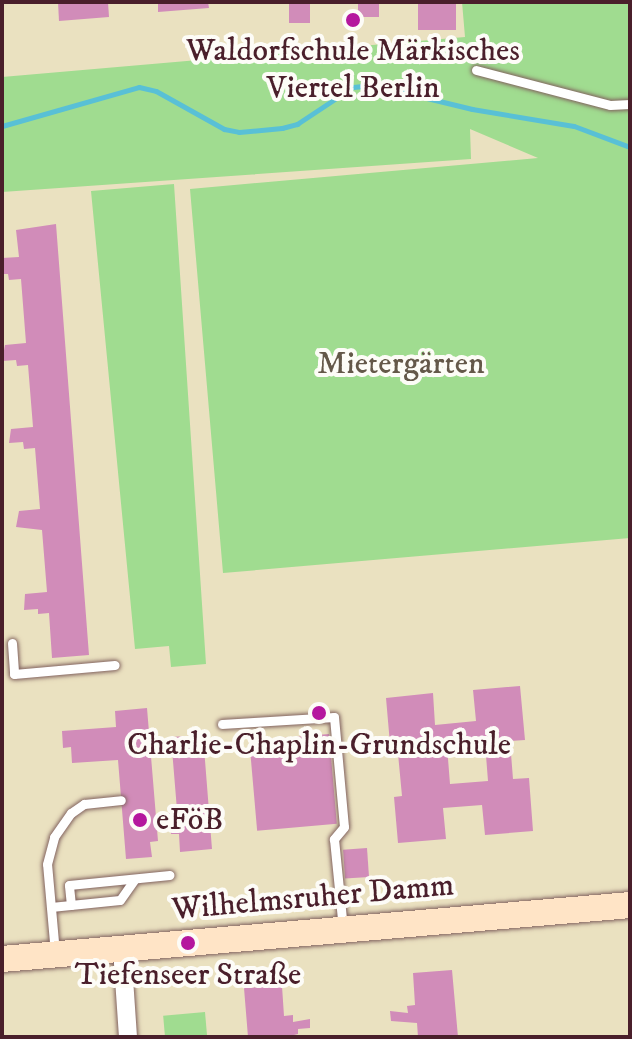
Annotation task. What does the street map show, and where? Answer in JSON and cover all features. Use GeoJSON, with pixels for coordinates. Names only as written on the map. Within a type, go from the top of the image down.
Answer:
{"type":"FeatureCollection","features":[{"type":"Feature","properties":{"kind":"main road","name":"Wilhelmsruher Damm"},"geometry":{"type":"LineString","coordinates":[[2,959],[630,905]]}},
{"type":"Feature","properties":{"kind":"street"},"geometry":{"type":"LineString","coordinates":[[122,949],[128,1037]]}},
{"type":"Feature","properties":{"kind":"lane"},"geometry":{"type":"LineString","coordinates":[[476,70],[610,105],[630,104]]}},
{"type":"Feature","properties":{"kind":"lane"},"geometry":{"type":"LineString","coordinates":[[12,643],[14,674],[115,665]]}},
{"type":"Feature","properties":{"kind":"lane"},"geometry":{"type":"LineString","coordinates":[[222,724],[334,717],[344,827],[334,839],[343,930]]}},
{"type":"Feature","properties":{"kind":"lane"},"geometry":{"type":"LineString","coordinates":[[55,954],[47,864],[54,837],[71,813],[84,804],[121,800]]}},
{"type":"Feature","properties":{"kind":"lane"},"geometry":{"type":"LineString","coordinates":[[71,905],[69,885],[170,875]]}},
{"type":"Feature","properties":{"kind":"lane"},"geometry":{"type":"LineString","coordinates":[[51,907],[120,900],[134,880]]}},
{"type":"Feature","properties":{"kind":"green space","name":"Mietergärten"},"geometry":{"type":"Polygon","coordinates":[[[462,2],[630,2],[630,538],[223,573],[190,189],[538,158],[470,129],[471,159],[2,192],[2,77],[465,37],[462,2]]]}},
{"type":"Feature","properties":{"kind":"green space"},"geometry":{"type":"Polygon","coordinates":[[[174,184],[206,664],[171,667],[169,646],[135,649],[91,191],[174,184]]]}},
{"type":"Feature","properties":{"kind":"green space"},"geometry":{"type":"Polygon","coordinates":[[[205,1012],[207,1037],[165,1037],[163,1016],[205,1012]]]}},
{"type":"Feature","properties":{"kind":"building"},"geometry":{"type":"Polygon","coordinates":[[[58,2],[108,2],[109,17],[59,21],[58,2]]]}},
{"type":"Feature","properties":{"kind":"building"},"geometry":{"type":"Polygon","coordinates":[[[158,2],[208,2],[209,8],[158,12],[158,2]]]}},
{"type":"Feature","properties":{"kind":"building"},"geometry":{"type":"Polygon","coordinates":[[[289,2],[310,2],[310,23],[289,23],[289,2]]]}},
{"type":"Feature","properties":{"kind":"building"},"geometry":{"type":"Polygon","coordinates":[[[358,2],[379,2],[379,17],[358,17],[358,2]]]}},
{"type":"Feature","properties":{"kind":"building"},"geometry":{"type":"Polygon","coordinates":[[[418,2],[456,2],[456,30],[418,30],[418,2]]]}},
{"type":"Feature","properties":{"kind":"building"},"geometry":{"type":"Polygon","coordinates":[[[56,224],[89,655],[52,658],[49,613],[38,614],[38,609],[24,610],[25,594],[47,592],[42,530],[16,527],[19,511],[40,509],[35,448],[24,449],[23,442],[9,443],[11,429],[33,427],[28,365],[17,366],[16,360],[2,361],[5,345],[26,343],[21,279],[9,280],[8,274],[2,274],[2,258],[19,257],[16,230],[56,224]]]}},
{"type":"Feature","properties":{"kind":"building"},"geometry":{"type":"Polygon","coordinates":[[[520,686],[525,740],[510,741],[513,779],[529,778],[533,831],[485,835],[482,805],[443,808],[446,839],[398,843],[394,797],[402,796],[397,743],[390,744],[386,698],[433,693],[435,725],[476,721],[473,690],[520,686]],[[485,743],[447,746],[450,784],[488,781],[485,743]]]}},
{"type":"Feature","properties":{"kind":"building"},"geometry":{"type":"Polygon","coordinates":[[[147,708],[158,841],[150,842],[152,857],[126,859],[118,760],[72,763],[71,747],[63,748],[62,731],[116,727],[115,711],[147,708]]]}},
{"type":"Feature","properties":{"kind":"building"},"geometry":{"type":"Polygon","coordinates":[[[329,734],[337,824],[257,831],[249,741],[329,734]]]}},
{"type":"Feature","properties":{"kind":"building"},"geometry":{"type":"Polygon","coordinates":[[[203,735],[212,849],[180,852],[179,834],[171,834],[169,810],[177,810],[171,737],[203,735]]]}},
{"type":"Feature","properties":{"kind":"building"},"geometry":{"type":"Polygon","coordinates":[[[367,848],[369,877],[345,879],[343,850],[367,848]]]}},
{"type":"Feature","properties":{"kind":"building"},"geometry":{"type":"Polygon","coordinates":[[[452,970],[458,1037],[418,1037],[417,1023],[391,1021],[390,1011],[408,1013],[407,1006],[415,1005],[413,973],[452,970]]]}},
{"type":"Feature","properties":{"kind":"building"},"geometry":{"type":"Polygon","coordinates":[[[282,986],[284,1016],[293,1015],[293,1022],[310,1019],[310,1028],[298,1029],[298,1034],[286,1037],[248,1037],[244,988],[282,986]]]}},
{"type":"Feature","properties":{"kind":"waterway"},"geometry":{"type":"LineString","coordinates":[[2,126],[139,87],[156,91],[224,129],[239,132],[282,128],[297,124],[353,87],[373,85],[472,109],[574,126],[630,147]]}},
{"type":"Feature","properties":{"kind":"place","name":"Waldorfschule Märkisches Viertel Berlin"},"geometry":{"type":"Point","coordinates":[353,20]}},
{"type":"Feature","properties":{"kind":"place","name":"Charlie-Chaplin-Grundschule"},"geometry":{"type":"Point","coordinates":[319,713]}},
{"type":"Feature","properties":{"kind":"place","name":"eFöB"},"geometry":{"type":"Point","coordinates":[140,820]}},
{"type":"Feature","properties":{"kind":"place","name":"Tiefenseer Straße"},"geometry":{"type":"Point","coordinates":[188,943]}}]}
